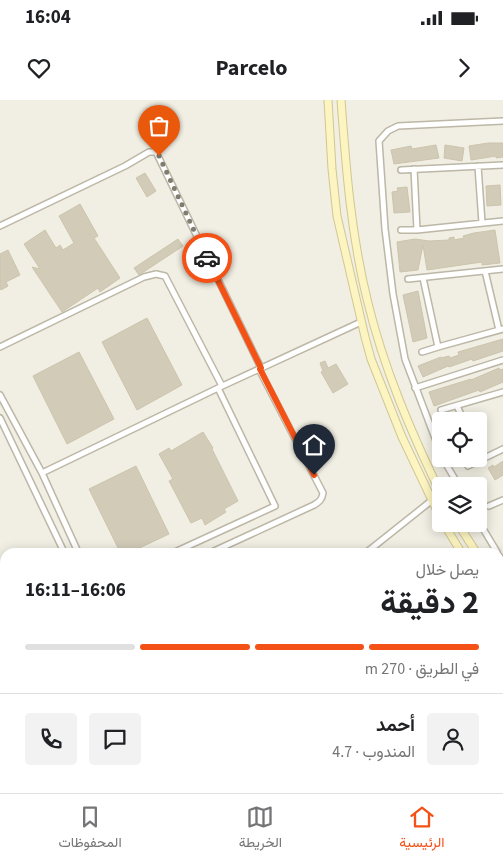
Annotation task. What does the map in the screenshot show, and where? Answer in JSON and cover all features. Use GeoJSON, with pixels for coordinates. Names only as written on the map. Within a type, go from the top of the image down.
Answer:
{"type":"FeatureCollection","features":[{"type":"Feature","properties":{"kind":"street"},"geometry":{"type":"LineString","coordinates":[[328,100],[337,216],[360,322],[371,359],[385,395],[431,501],[372,548]]}},
{"type":"Feature","properties":{"kind":"street"},"geometry":{"type":"LineString","coordinates":[[341,100],[347,181],[355,239],[367,301],[387,370],[402,410],[433,477]]}},
{"type":"Feature","properties":{"kind":"street"},"geometry":{"type":"LineString","coordinates":[[432,431],[405,359],[393,294],[385,229],[379,141],[398,126],[503,121]]}},
{"type":"Feature","properties":{"kind":"street"},"geometry":{"type":"LineString","coordinates":[[0,226],[125,166],[149,152],[156,152],[260,368],[323,493],[320,502],[221,548]]}},
{"type":"Feature","properties":{"kind":"street"},"geometry":{"type":"LineString","coordinates":[[402,170],[503,165]]}},
{"type":"Feature","properties":{"kind":"street"},"geometry":{"type":"LineString","coordinates":[[478,166],[482,223]]}},
{"type":"Feature","properties":{"kind":"street"},"geometry":{"type":"LineString","coordinates":[[414,170],[417,230]]}},
{"type":"Feature","properties":{"kind":"street"},"geometry":{"type":"LineString","coordinates":[[401,230],[503,221]]}},
{"type":"Feature","properties":{"kind":"street"},"geometry":{"type":"LineString","coordinates":[[408,279],[503,269]]}},
{"type":"Feature","properties":{"kind":"street"},"geometry":{"type":"LineString","coordinates":[[422,352],[501,329],[485,272]]}},
{"type":"Feature","properties":{"kind":"street"},"geometry":{"type":"LineString","coordinates":[[0,348],[144,277],[156,274],[165,276],[220,387],[275,506],[184,548]]}},
{"type":"Feature","properties":{"kind":"street"},"geometry":{"type":"LineString","coordinates":[[422,278],[438,347]]}},
{"type":"Feature","properties":{"kind":"street"},"geometry":{"type":"LineString","coordinates":[[42,473],[360,322]]}},
{"type":"Feature","properties":{"kind":"street"},"geometry":{"type":"LineString","coordinates":[[415,388],[503,360]]}},
{"type":"Feature","properties":{"kind":"street"},"geometry":{"type":"LineString","coordinates":[[441,410],[503,392]]}},
{"type":"Feature","properties":{"kind":"street"},"geometry":{"type":"LineString","coordinates":[[0,395],[42,473],[76,548]]}},
{"type":"Feature","properties":{"kind":"street"},"geometry":{"type":"LineString","coordinates":[[457,406],[460,412]]}},
{"type":"Feature","properties":{"kind":"street"},"geometry":{"type":"LineString","coordinates":[[0,418],[62,548]]}},
{"type":"Feature","properties":{"kind":"street"},"geometry":{"type":"LineString","coordinates":[[487,455],[503,449]]}},
{"type":"Feature","properties":{"kind":"street"},"geometry":{"type":"LineString","coordinates":[[489,506],[502,502]]}},
{"type":"Feature","properties":{"kind":"street"},"geometry":{"type":"LineString","coordinates":[[449,532],[459,548]]}},
{"type":"Feature","properties":{"kind":"street"},"geometry":{"type":"LineString","coordinates":[[463,532],[473,548]]}},
{"type":"Feature","properties":{"kind":"street"},"geometry":{"type":"LineString","coordinates":[[485,532],[495,548]]}},
{"type":"Feature","properties":{"kind":"building"},"geometry":{"type":"Polygon","coordinates":[[[503,143],[503,157],[496,158],[496,156],[471,160],[469,146],[503,143]]]}},
{"type":"Feature","properties":{"kind":"building"},"geometry":{"type":"Polygon","coordinates":[[[436,145],[439,158],[394,164],[391,150],[411,146],[412,149],[436,145]]]}},
{"type":"Feature","properties":{"kind":"building"},"geometry":{"type":"Polygon","coordinates":[[[445,145],[464,148],[462,161],[444,158],[445,145]]]}},
{"type":"Feature","properties":{"kind":"building"},"geometry":{"type":"Polygon","coordinates":[[[145,173],[156,191],[147,197],[136,178],[145,173]]]}},
{"type":"Feature","properties":{"kind":"building"},"geometry":{"type":"Polygon","coordinates":[[[500,185],[501,205],[487,206],[486,186],[500,185]]]}},
{"type":"Feature","properties":{"kind":"building"},"geometry":{"type":"Polygon","coordinates":[[[407,187],[410,212],[394,213],[392,192],[398,191],[397,188],[407,187]]]}},
{"type":"Feature","properties":{"kind":"building"},"geometry":{"type":"Polygon","coordinates":[[[80,204],[98,236],[94,238],[120,278],[100,292],[98,288],[62,312],[32,267],[40,269],[24,244],[45,230],[56,248],[60,245],[63,250],[74,243],[59,216],[80,204]]]}},
{"type":"Feature","properties":{"kind":"building"},"geometry":{"type":"Polygon","coordinates":[[[495,230],[500,263],[482,265],[482,262],[427,270],[423,245],[418,270],[400,272],[397,242],[415,239],[429,241],[449,240],[449,238],[454,237],[454,240],[474,233],[495,230]]]}},
{"type":"Feature","properties":{"kind":"building"},"geometry":{"type":"Polygon","coordinates":[[[178,239],[183,246],[139,275],[134,268],[178,239]]]}},
{"type":"Feature","properties":{"kind":"building"},"geometry":{"type":"Polygon","coordinates":[[[8,250],[20,275],[6,282],[8,286],[1,290],[0,254],[8,250]]]}},
{"type":"Feature","properties":{"kind":"building"},"geometry":{"type":"Polygon","coordinates":[[[418,291],[427,338],[413,342],[403,295],[418,291]]]}},
{"type":"Feature","properties":{"kind":"building"},"geometry":{"type":"Polygon","coordinates":[[[147,318],[182,385],[137,410],[102,342],[147,318]]]}},
{"type":"Feature","properties":{"kind":"building"},"geometry":{"type":"Polygon","coordinates":[[[503,339],[503,351],[473,361],[472,359],[448,366],[423,377],[418,366],[441,357],[449,356],[450,358],[459,355],[458,352],[503,339]]]}},
{"type":"Feature","properties":{"kind":"building"},"geometry":{"type":"Polygon","coordinates":[[[79,352],[114,419],[67,444],[33,376],[79,352]]]}},
{"type":"Feature","properties":{"kind":"building"},"geometry":{"type":"Polygon","coordinates":[[[325,361],[328,368],[336,364],[348,384],[333,393],[321,372],[323,371],[320,363],[325,361]]]}},
{"type":"Feature","properties":{"kind":"building"},"geometry":{"type":"Polygon","coordinates":[[[499,368],[500,370],[503,369],[503,382],[480,392],[479,390],[434,406],[429,392],[471,380],[499,368]]]}},
{"type":"Feature","properties":{"kind":"building"},"geometry":{"type":"Polygon","coordinates":[[[203,432],[213,448],[238,501],[224,509],[226,512],[205,525],[202,518],[191,523],[169,481],[173,479],[159,454],[169,448],[171,451],[203,432]]]}},
{"type":"Feature","properties":{"kind":"building"},"geometry":{"type":"Polygon","coordinates":[[[503,461],[503,475],[495,480],[488,468],[493,465],[494,467],[503,461]]]}},
{"type":"Feature","properties":{"kind":"building"},"geometry":{"type":"Polygon","coordinates":[[[136,466],[169,534],[139,548],[118,548],[89,489],[136,466]]]}},
{"type":"Feature","properties":{"kind":"way so far"},"geometry":{"type":"LineString","coordinates":[[159,156],[207,258]]}},
{"type":"Feature","properties":{"kind":"route"},"geometry":{"type":"LineString","coordinates":[[207,258],[260,369],[314,475]]}}]}
